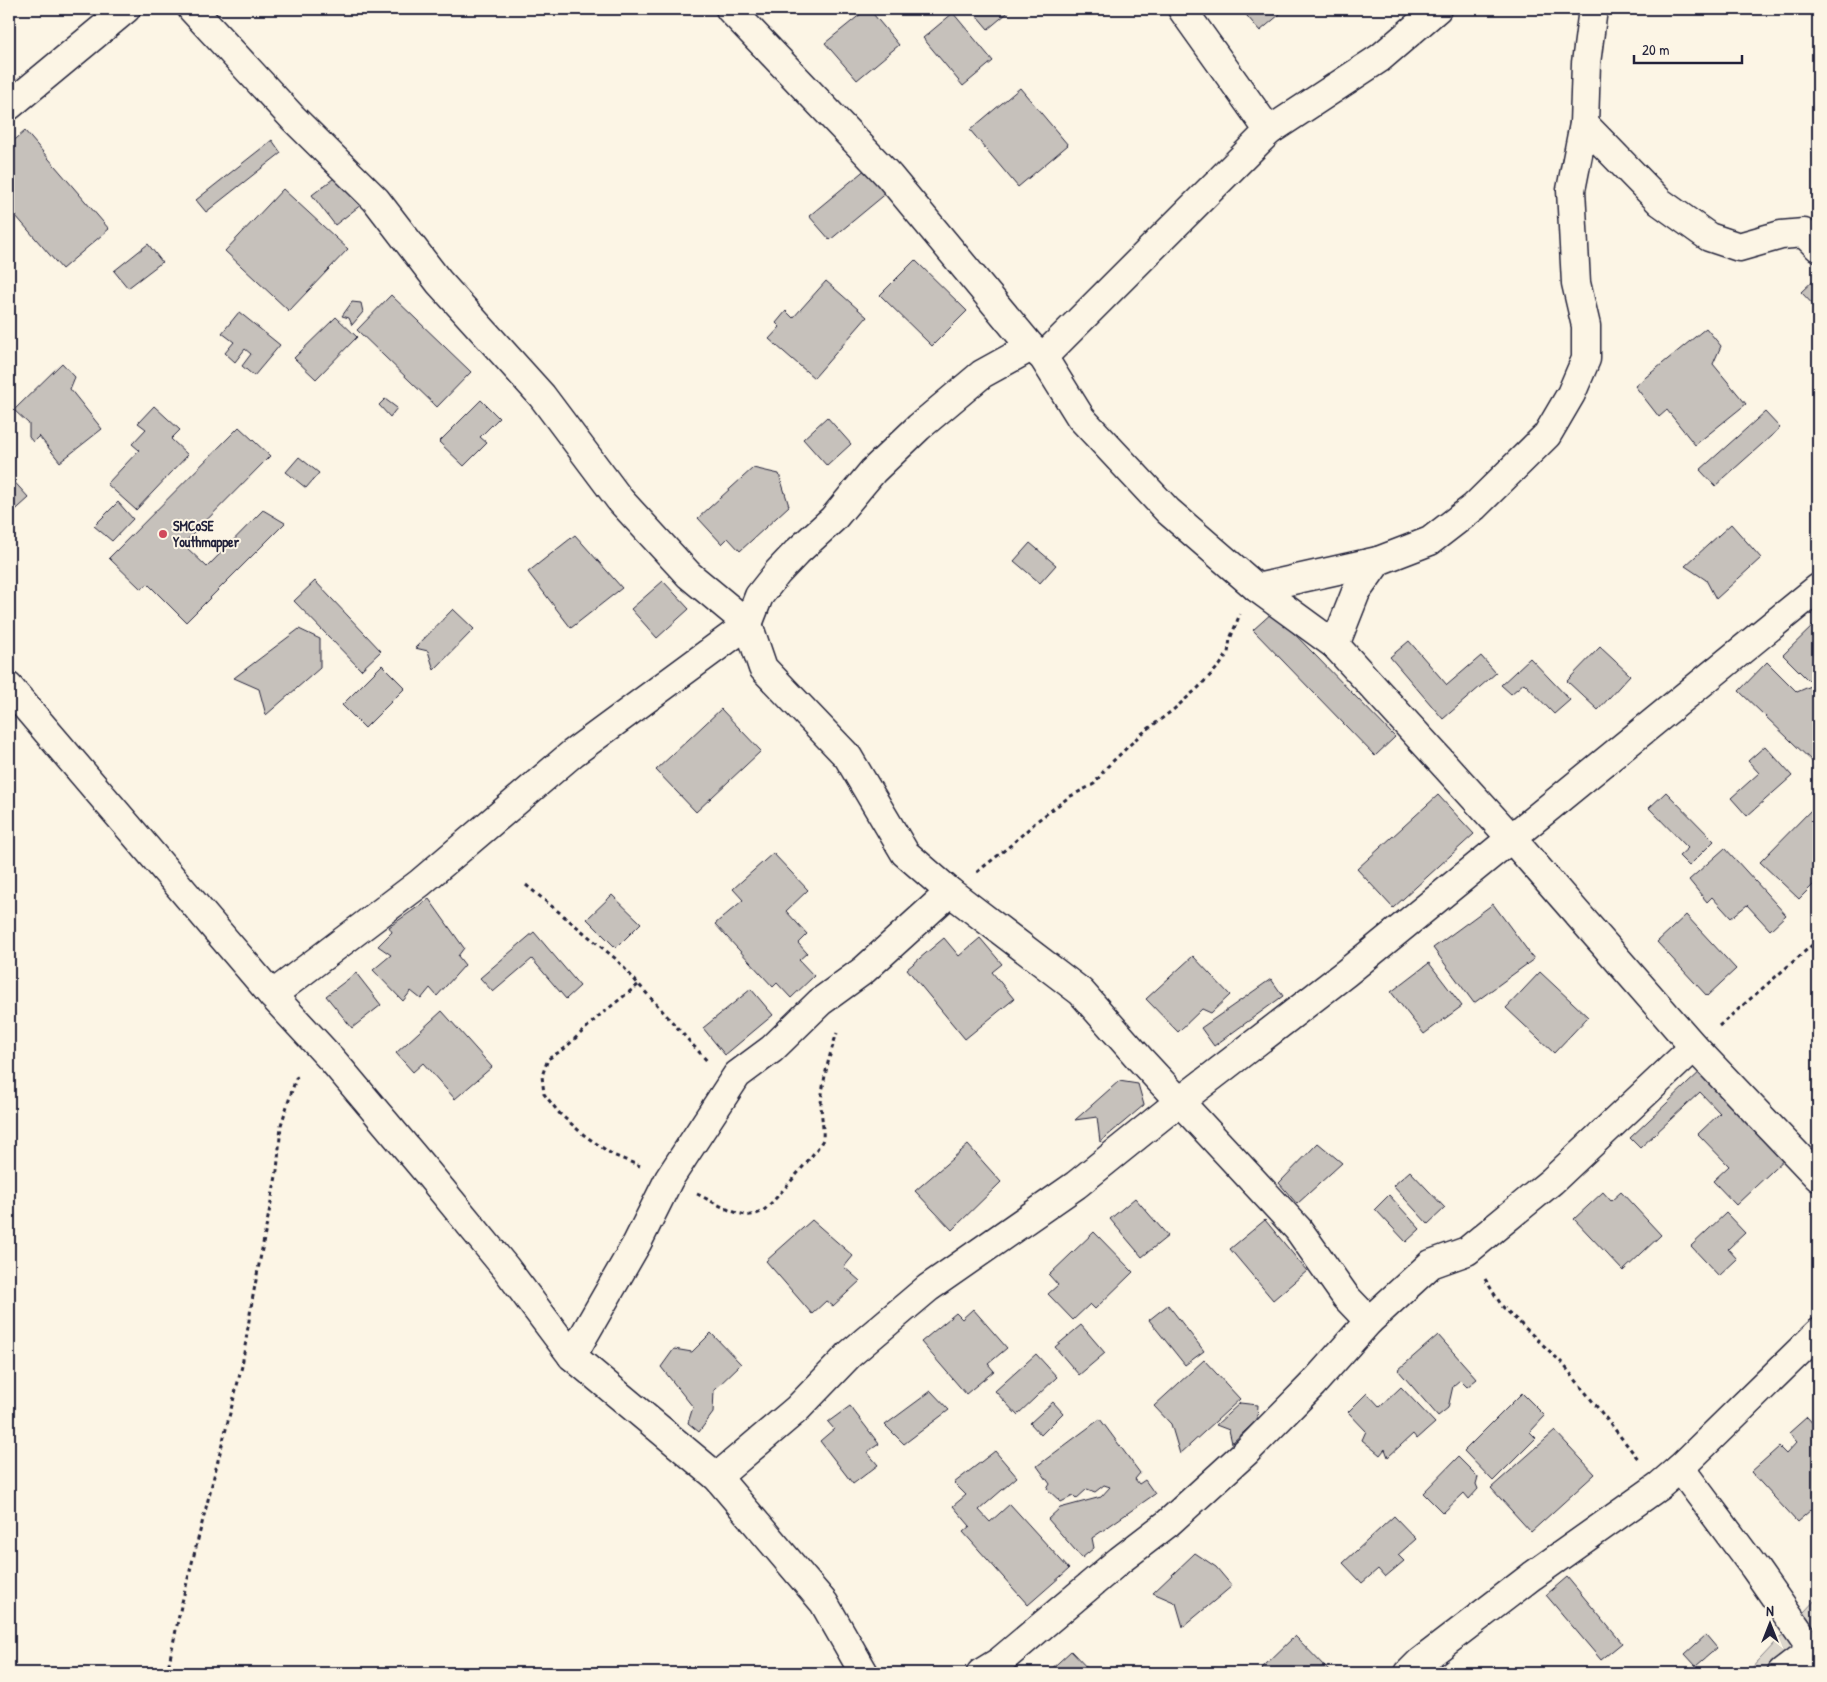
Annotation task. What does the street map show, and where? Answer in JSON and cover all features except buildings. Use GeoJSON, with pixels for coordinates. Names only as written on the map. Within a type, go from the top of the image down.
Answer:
{"type":"FeatureCollection","features":[{"type":"Feature","properties":{"kind":"street"},"geometry":{"type":"LineString","coordinates":[[9,106],[126,9]]}},
{"type":"Feature","properties":{"kind":"street"},"geometry":{"type":"LineString","coordinates":[[192,9],[293,118],[376,200],[439,282],[542,396],[620,500],[689,575],[748,624],[763,668],[848,757],[905,852],[950,892],[1081,992],[1179,1102],[1298,1229],[1346,1297],[1369,1321]]}},
{"type":"Feature","properties":{"kind":"street"},"geometry":{"type":"LineString","coordinates":[[730,9],[889,176],[1037,352],[1081,418],[1168,511],[1220,558],[1334,645],[1512,839],[1694,1047],[1818,1177]]}},
{"type":"Feature","properties":{"kind":"street"},"geometry":{"type":"LineString","coordinates":[[1182,9],[1269,131]]}},
{"type":"Feature","properties":{"kind":"street"},"geometry":{"type":"LineString","coordinates":[[272,995],[420,883],[573,753],[748,624],[759,596],[778,572],[832,519],[873,471],[919,427],[982,374],[1037,352],[1269,131],[1380,58],[1437,9]]}},
{"type":"Feature","properties":{"kind":"street"},"geometry":{"type":"LineString","coordinates":[[1257,588],[1378,561],[1430,541],[1474,507],[1547,435],[1571,394],[1586,359],[1586,326],[1576,284],[1571,190],[1584,124],[1586,63],[1594,9]]}},
{"type":"Feature","properties":{"kind":"street"},"geometry":{"type":"LineString","coordinates":[[1584,124],[1660,202],[1709,237],[1739,247],[1781,235],[1804,232],[1818,247]]}},
{"type":"Feature","properties":{"kind":"street"},"geometry":{"type":"LineString","coordinates":[[1334,645],[1356,592],[1378,561]]}},
{"type":"Feature","properties":{"kind":"street"},"geometry":{"type":"LineString","coordinates":[[716,1477],[797,1409],[850,1354],[928,1288],[1076,1185],[1179,1102],[1346,973],[1818,588]]}},
{"type":"Feature","properties":{"kind":"street"},"geometry":{"type":"LineString","coordinates":[[9,687],[272,995],[328,1056],[426,1170],[499,1260],[572,1356],[716,1477],[824,1604],[864,1673]]}},
{"type":"Feature","properties":{"kind":"street"},"geometry":{"type":"LineString","coordinates":[[572,1356],[637,1243],[668,1180],[737,1075],[772,1049],[820,1002],[864,970],[950,892]]}},
{"type":"Feature","properties":{"kind":"street"},"geometry":{"type":"LineString","coordinates":[[981,1673],[1000,1662],[1120,1560],[1167,1524],[1238,1460],[1313,1384],[1369,1321],[1431,1264],[1466,1251],[1552,1181],[1694,1047]]}},
{"type":"Feature","properties":{"kind":"street"},"geometry":{"type":"LineString","coordinates":[[1409,1673],[1532,1576],[1659,1486],[1680,1468],[1818,1333]]}},
{"type":"Feature","properties":{"kind":"street"},"geometry":{"type":"LineString","coordinates":[[1680,1468],[1815,1653],[1782,1673]]}},
{"type":"Feature","properties":{"kind":"path"},"geometry":{"type":"LineString","coordinates":[[950,892],[1011,845],[1037,821],[1069,798],[1094,784],[1107,767],[1140,735],[1174,710],[1198,688],[1220,665],[1228,653],[1230,639],[1240,613],[1257,588]]}},
{"type":"Feature","properties":{"kind":"path"},"geometry":{"type":"LineString","coordinates":[[526,885],[616,959],[711,1064],[737,1075]]}},
{"type":"Feature","properties":{"kind":"path"},"geometry":{"type":"LineString","coordinates":[[1694,1047],[1818,940]]}},
{"type":"Feature","properties":{"kind":"path"},"geometry":{"type":"LineString","coordinates":[[638,985],[600,1015],[564,1049],[548,1059],[542,1076],[544,1094],[560,1114],[584,1135],[613,1155],[725,1208],[748,1216],[763,1211],[817,1150],[823,1140],[821,1105],[824,1080],[840,1024]]}},
{"type":"Feature","properties":{"kind":"path"},"geometry":{"type":"LineString","coordinates":[[167,1673],[184,1597],[242,1366],[252,1301],[277,1170],[281,1125],[296,1078],[328,1056]]}},
{"type":"Feature","properties":{"kind":"path"},"geometry":{"type":"LineString","coordinates":[[1466,1251],[1502,1306],[1563,1364],[1659,1486]]}},
{"type":"Feature","properties":{"kind":"shaded area"},"geometry":{"type":"Polygon","coordinates":[[[1818,1597],[1818,1673],[1747,1673],[1818,1597]]]}},
{"type":"Feature","properties":{"kind":"place","name":"SMCoSE Youthmapper"},"geometry":{"type":"Point","coordinates":[163,534]}}]}
